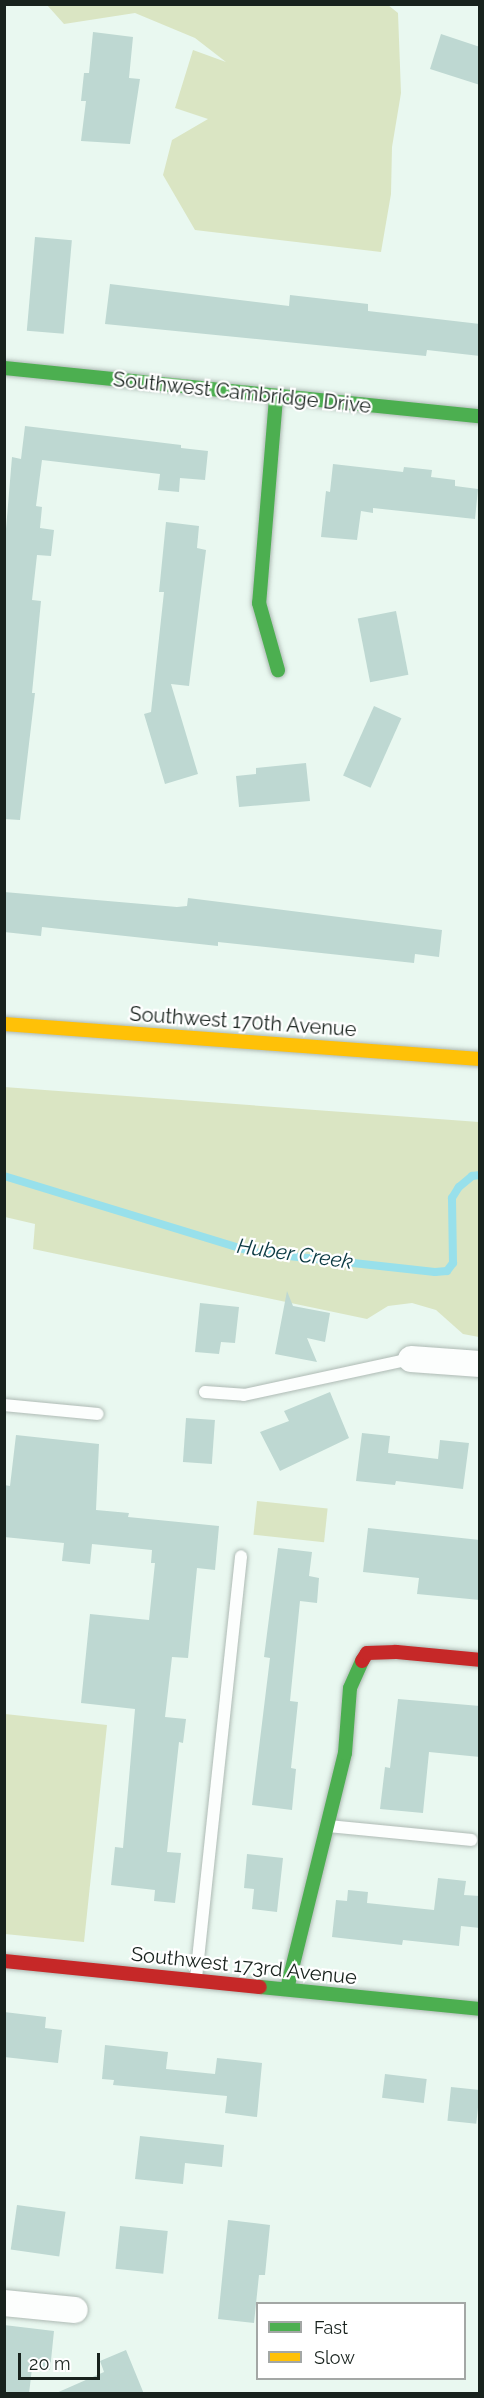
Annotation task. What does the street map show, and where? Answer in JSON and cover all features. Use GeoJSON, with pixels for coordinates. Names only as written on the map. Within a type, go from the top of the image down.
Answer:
{"type":"FeatureCollection","features":[{"type":"Feature","properties":{"kind":"street","name":"Southwest Cambridge Drive"},"geometry":{"type":"LineString","coordinates":[[4,368],[276,398],[480,416]]}},
{"type":"Feature","properties":{"kind":"street"},"geometry":{"type":"LineString","coordinates":[[276,398],[259,603],[278,670]]}},
{"type":"Feature","properties":{"kind":"street","name":"Southwest 170th Avenue"},"geometry":{"type":"LineString","coordinates":[[4,1024],[480,1059]]}},
{"type":"Feature","properties":{"kind":"street"},"geometry":{"type":"LineString","coordinates":[[411,1359],[480,1364]]}},
{"type":"Feature","properties":{"kind":"street"},"geometry":{"type":"LineString","coordinates":[[287,1989],[325,1826],[345,1753],[350,1688],[357,1668],[367,1653],[396,1652],[480,1660]]}},
{"type":"Feature","properties":{"kind":"street","name":"Southwest 173rd Avenue"},"geometry":{"type":"LineString","coordinates":[[4,1961],[480,2009]]}},
{"type":"Feature","properties":{"kind":"street"},"geometry":{"type":"LineString","coordinates":[[4,2303],[75,2310]]}},
{"type":"Feature","properties":{"kind":"lane"},"geometry":{"type":"LineString","coordinates":[[205,1392],[244,1395],[411,1359]]}},
{"type":"Feature","properties":{"kind":"lane"},"geometry":{"type":"LineString","coordinates":[[4,1405],[99,1414]]}},
{"type":"Feature","properties":{"kind":"lane"},"geometry":{"type":"LineString","coordinates":[[196,1980],[241,1556]]}},
{"type":"Feature","properties":{"kind":"lane"},"geometry":{"type":"LineString","coordinates":[[325,1826],[471,1840]]}},
{"type":"Feature","properties":{"kind":"green space"},"geometry":{"type":"Polygon","coordinates":[[[47,5],[388,5],[398,13],[401,93],[392,147],[391,194],[381,252],[195,230],[163,175],[172,140],[208,119],[175,108],[193,50],[226,62],[195,38],[135,13],[64,24],[47,5]]]}},
{"type":"Feature","properties":{"kind":"green space"},"geometry":{"type":"Polygon","coordinates":[[[4,1087],[479,1122],[479,1337],[463,1334],[436,1310],[412,1303],[388,1306],[367,1319],[33,1249],[35,1224],[5,1217],[4,1087]]]}},
{"type":"Feature","properties":{"kind":"green space"},"geometry":{"type":"Polygon","coordinates":[[[257,1501],[328,1508],[324,1542],[253,1535],[257,1501]]]}},
{"type":"Feature","properties":{"kind":"green space"},"geometry":{"type":"Polygon","coordinates":[[[5,1714],[107,1725],[84,1942],[5,1934],[5,1714]]]}},
{"type":"Feature","properties":{"kind":"building"},"geometry":{"type":"Polygon","coordinates":[[[93,32],[133,37],[129,78],[140,79],[130,144],[81,141],[86,101],[81,101],[84,73],[89,73],[93,32]]]}},
{"type":"Feature","properties":{"kind":"building"},"geometry":{"type":"Polygon","coordinates":[[[441,34],[480,47],[480,85],[430,69],[441,34]]]}},
{"type":"Feature","properties":{"kind":"building"},"geometry":{"type":"Polygon","coordinates":[[[35,237],[72,240],[64,334],[27,331],[35,237]]]}},
{"type":"Feature","properties":{"kind":"building"},"geometry":{"type":"Polygon","coordinates":[[[110,284],[289,306],[290,295],[368,304],[368,311],[480,324],[480,356],[427,350],[426,356],[105,324],[110,284]]]}},
{"type":"Feature","properties":{"kind":"building"},"geometry":{"type":"Polygon","coordinates":[[[25,426],[181,445],[181,448],[208,451],[205,480],[180,478],[179,492],[158,490],[160,474],[42,460],[36,506],[42,507],[40,528],[54,530],[51,556],[37,555],[32,600],[41,601],[32,693],[35,693],[20,820],[4,819],[4,553],[12,457],[21,459],[25,426]]]}},
{"type":"Feature","properties":{"kind":"building"},"geometry":{"type":"Polygon","coordinates":[[[333,464],[403,472],[404,467],[432,470],[431,477],[455,480],[455,486],[478,489],[475,519],[373,508],[373,513],[361,511],[357,540],[321,537],[326,491],[330,492],[333,464]]]}},
{"type":"Feature","properties":{"kind":"building"},"geometry":{"type":"Polygon","coordinates":[[[166,522],[199,526],[197,548],[206,550],[189,686],[171,684],[198,774],[165,784],[144,714],[151,712],[164,592],[159,592],[166,522]]]}},
{"type":"Feature","properties":{"kind":"building"},"geometry":{"type":"Polygon","coordinates":[[[396,611],[408,675],[370,682],[358,618],[396,611]]]}},
{"type":"Feature","properties":{"kind":"building"},"geometry":{"type":"Polygon","coordinates":[[[374,706],[401,718],[370,788],[343,775],[374,706]]]}},
{"type":"Feature","properties":{"kind":"building"},"geometry":{"type":"Polygon","coordinates":[[[306,763],[310,801],[239,807],[236,776],[256,774],[256,768],[306,763]]]}},
{"type":"Feature","properties":{"kind":"building"},"geometry":{"type":"Polygon","coordinates":[[[4,892],[177,907],[187,906],[188,898],[442,930],[439,957],[415,954],[414,963],[218,942],[218,946],[42,927],[41,936],[4,932],[4,892]]]}},
{"type":"Feature","properties":{"kind":"building"},"geometry":{"type":"Polygon","coordinates":[[[287,1291],[293,1306],[330,1313],[325,1342],[307,1338],[317,1362],[275,1354],[287,1291]]]}},
{"type":"Feature","properties":{"kind":"building"},"geometry":{"type":"Polygon","coordinates":[[[200,1303],[239,1307],[235,1343],[221,1342],[219,1354],[195,1352],[200,1303]]]}},
{"type":"Feature","properties":{"kind":"building"},"geometry":{"type":"Polygon","coordinates":[[[330,1392],[349,1438],[280,1471],[260,1432],[289,1421],[284,1411],[330,1392]]]}},
{"type":"Feature","properties":{"kind":"building"},"geometry":{"type":"Polygon","coordinates":[[[186,1418],[215,1420],[212,1464],[183,1462],[186,1418]]]}},
{"type":"Feature","properties":{"kind":"building"},"geometry":{"type":"Polygon","coordinates":[[[362,1433],[390,1436],[388,1453],[438,1459],[440,1440],[469,1443],[463,1489],[396,1481],[395,1485],[356,1481],[362,1433]]]}},
{"type":"Feature","properties":{"kind":"building"},"geometry":{"type":"Polygon","coordinates":[[[16,1435],[99,1444],[96,1510],[129,1513],[128,1517],[219,1526],[215,1570],[197,1568],[188,1658],[172,1657],[165,1717],[186,1719],[183,1743],[179,1742],[167,1852],[181,1853],[175,1903],[154,1901],[155,1890],[111,1885],[115,1847],[123,1848],[135,1709],[81,1703],[90,1614],[149,1620],[155,1563],[151,1563],[152,1550],[92,1544],[90,1564],[62,1561],[64,1543],[4,1537],[4,1485],[10,1486],[16,1435]]]}},
{"type":"Feature","properties":{"kind":"building"},"geometry":{"type":"Polygon","coordinates":[[[368,1528],[480,1540],[480,1600],[417,1594],[419,1578],[363,1572],[368,1528]]]}},
{"type":"Feature","properties":{"kind":"building"},"geometry":{"type":"Polygon","coordinates":[[[278,1548],[312,1552],[309,1576],[319,1578],[317,1603],[300,1601],[290,1701],[298,1702],[291,1768],[296,1769],[292,1810],[252,1805],[270,1658],[264,1657],[278,1548]]]}},
{"type":"Feature","properties":{"kind":"building"},"geometry":{"type":"Polygon","coordinates":[[[398,1699],[480,1706],[480,1757],[429,1752],[423,1813],[380,1809],[385,1767],[390,1768],[398,1699]]]}},
{"type":"Feature","properties":{"kind":"building"},"geometry":{"type":"Polygon","coordinates":[[[247,1854],[283,1858],[277,1912],[252,1909],[254,1889],[244,1888],[247,1854]]]}},
{"type":"Feature","properties":{"kind":"building"},"geometry":{"type":"Polygon","coordinates":[[[438,1878],[466,1881],[464,1895],[480,1896],[480,1928],[461,1926],[459,1946],[403,1940],[402,1945],[332,1937],[336,1900],[347,1901],[348,1890],[368,1892],[367,1903],[434,1910],[438,1878]]]}},
{"type":"Feature","properties":{"kind":"building"},"geometry":{"type":"Polygon","coordinates":[[[4,2012],[46,2017],[45,2028],[62,2030],[58,2063],[4,2057],[4,2012]]]}},
{"type":"Feature","properties":{"kind":"building"},"geometry":{"type":"Polygon","coordinates":[[[105,2045],[168,2052],[166,2069],[215,2074],[217,2058],[262,2063],[257,2117],[225,2113],[227,2096],[113,2085],[114,2080],[102,2079],[105,2045]]]}},
{"type":"Feature","properties":{"kind":"building"},"geometry":{"type":"Polygon","coordinates":[[[385,2074],[427,2079],[424,2103],[382,2098],[385,2074]]]}},
{"type":"Feature","properties":{"kind":"building"},"geometry":{"type":"Polygon","coordinates":[[[451,2087],[480,2090],[476,2124],[447,2121],[451,2087]]]}},
{"type":"Feature","properties":{"kind":"building"},"geometry":{"type":"Polygon","coordinates":[[[140,2136],[224,2145],[222,2167],[185,2163],[183,2184],[135,2179],[140,2136]]]}},
{"type":"Feature","properties":{"kind":"building"},"geometry":{"type":"Polygon","coordinates":[[[17,2205],[66,2212],[59,2256],[11,2250],[17,2205]]]}},
{"type":"Feature","properties":{"kind":"building"},"geometry":{"type":"Polygon","coordinates":[[[228,2220],[270,2225],[265,2275],[259,2275],[254,2323],[218,2319],[228,2220]]]}},
{"type":"Feature","properties":{"kind":"building"},"geometry":{"type":"Polygon","coordinates":[[[120,2226],[168,2231],[163,2274],[116,2269],[120,2226]]]}},
{"type":"Feature","properties":{"kind":"building"},"geometry":{"type":"Polygon","coordinates":[[[4,2325],[54,2331],[50,2370],[32,2368],[29,2394],[4,2394],[4,2325]]]}},
{"type":"Feature","properties":{"kind":"building"},"geometry":{"type":"Polygon","coordinates":[[[126,2350],[144,2394],[54,2394],[104,2372],[100,2361],[126,2350]]]}},
{"type":"Feature","properties":{"kind":"waterway","name":"Huber Creek"},"geometry":{"type":"LineString","coordinates":[[4,1176],[253,1252],[435,1272],[447,1271],[453,1263],[452,1198],[459,1187],[472,1176],[480,1175]]}},
{"type":"Feature","properties":{"kind":"traffic: fast"},"geometry":{"type":"LineString","coordinates":[[4,368],[480,416]]}},
{"type":"Feature","properties":{"kind":"traffic: fast"},"geometry":{"type":"LineString","coordinates":[[276,398],[259,603],[278,670]]}},
{"type":"Feature","properties":{"kind":"traffic: fast"},"geometry":{"type":"LineString","coordinates":[[287,1989],[345,1753],[350,1688],[362,1661]]}},
{"type":"Feature","properties":{"kind":"traffic: fast"},"geometry":{"type":"LineString","coordinates":[[260,1987],[480,2009]]}},
{"type":"Feature","properties":{"kind":"traffic: slow"},"geometry":{"type":"LineString","coordinates":[[4,1024],[480,1059]]}},
{"type":"Feature","properties":{"kind":"traffic: jam"},"geometry":{"type":"LineString","coordinates":[[362,1661],[367,1653],[396,1652],[480,1660]]}},
{"type":"Feature","properties":{"kind":"traffic: jam"},"geometry":{"type":"LineString","coordinates":[[4,1961],[260,1987]]}}]}
